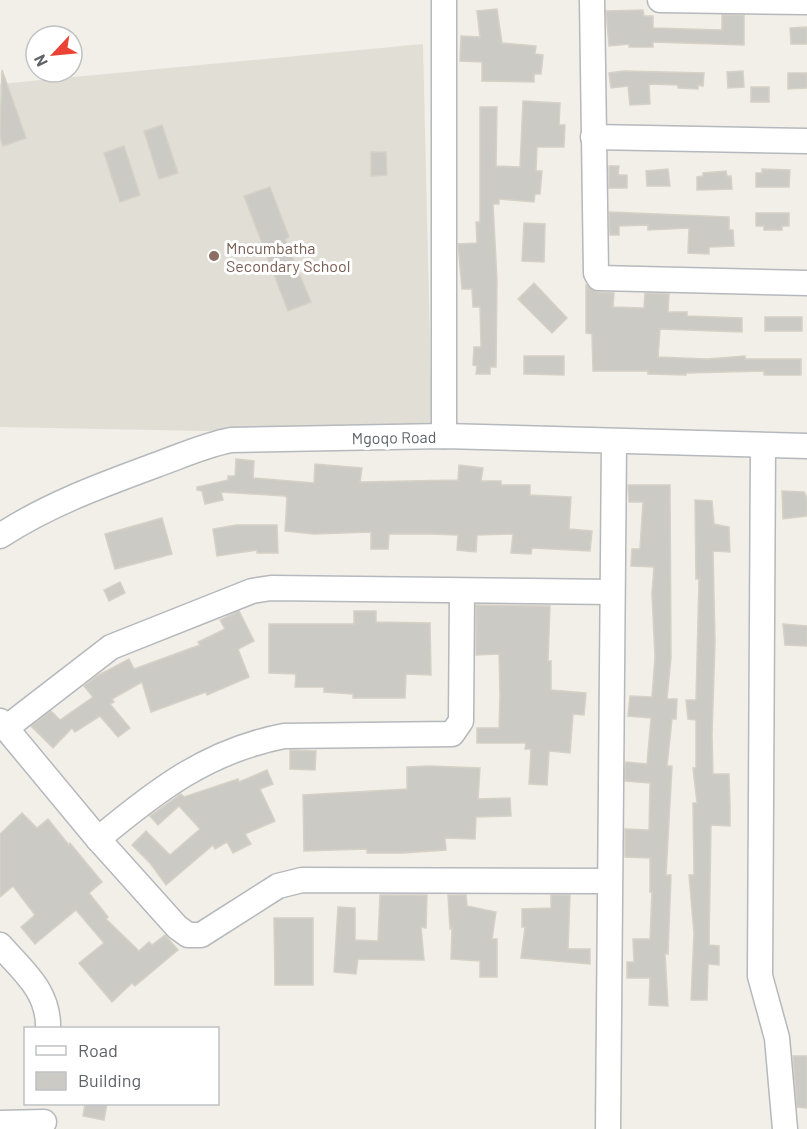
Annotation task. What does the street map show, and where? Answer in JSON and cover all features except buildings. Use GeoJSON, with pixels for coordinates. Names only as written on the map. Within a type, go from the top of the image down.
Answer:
{"type":"FeatureCollection","features":[{"type":"Feature","properties":{"kind":"street"},"geometry":{"type":"LineString","coordinates":[[444,0],[444,436]]}},
{"type":"Feature","properties":{"kind":"street"},"geometry":{"type":"LineString","coordinates":[[592,0],[592,137],[596,273],[599,278],[807,283]]}},
{"type":"Feature","properties":{"kind":"street"},"geometry":{"type":"LineString","coordinates":[[660,0],[807,2]]}},
{"type":"Feature","properties":{"kind":"street"},"geometry":{"type":"LineString","coordinates":[[592,137],[807,141]]}},
{"type":"Feature","properties":{"kind":"street","name":"Mgoqo Road"},"geometry":{"type":"LineString","coordinates":[[0,536],[42,511],[92,489],[220,442],[444,436],[807,446]]}},
{"type":"Feature","properties":{"kind":"street"},"geometry":{"type":"LineString","coordinates":[[608,1129],[614,442]]}},
{"type":"Feature","properties":{"kind":"street"},"geometry":{"type":"LineString","coordinates":[[763,446],[760,976],[777,1038],[785,1129]]}},
{"type":"Feature","properties":{"kind":"street"},"geometry":{"type":"LineString","coordinates":[[609,881],[302,880],[278,886],[201,935],[188,935],[177,927],[98,839],[3,725],[111,647],[252,591],[271,588],[612,592]]}},
{"type":"Feature","properties":{"kind":"street"},"geometry":{"type":"LineString","coordinates":[[98,839],[170,781],[201,763],[264,740],[284,736],[452,734],[460,727],[461,721],[462,591]]}},
{"type":"Feature","properties":{"kind":"street"},"geometry":{"type":"LineString","coordinates":[[0,945],[40,990],[48,1013],[48,1027]]}},
{"type":"Feature","properties":{"kind":"street"},"geometry":{"type":"LineString","coordinates":[[0,1123],[44,1118]]}},
{"type":"Feature","properties":{"kind":"shaded area","name":"Mncumbatha Secondary School"},"geometry":{"type":"Polygon","coordinates":[[[423,44],[432,429],[203,431],[0,427],[0,84],[24,82],[24,84],[84,84],[84,76],[423,44]]]}},
{"type":"Feature","properties":{"kind":"place","name":"Mncumbatha Secondary School"},"geometry":{"type":"Point","coordinates":[214,256]}}]}
